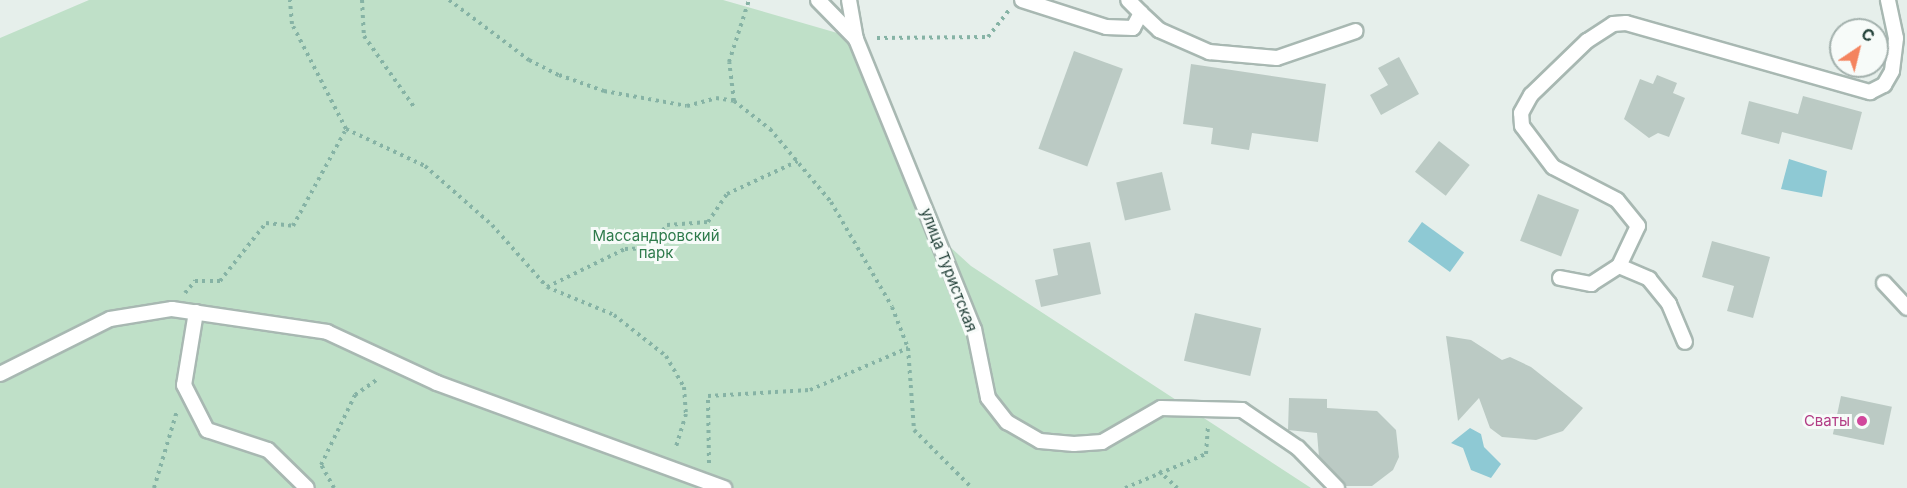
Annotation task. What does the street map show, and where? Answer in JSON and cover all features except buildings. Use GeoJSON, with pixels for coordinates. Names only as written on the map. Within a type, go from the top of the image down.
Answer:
{"type":"FeatureCollection","features":[{"type":"Feature","properties":{"kind":"lane"},"geometry":{"type":"LineString","coordinates":[[818,0],[855,39]]}},
{"type":"Feature","properties":{"kind":"lane"},"geometry":{"type":"LineString","coordinates":[[849,0],[855,39]]}},
{"type":"Feature","properties":{"kind":"lane"},"geometry":{"type":"LineString","coordinates":[[1019,0],[1106,27],[1133,28],[1141,13]]}},
{"type":"Feature","properties":{"kind":"lane"},"geometry":{"type":"LineString","coordinates":[[1128,0],[1159,30],[1209,52],[1277,58],[1356,31]]}},
{"type":"Feature","properties":{"kind":"lane"},"geometry":{"type":"LineString","coordinates":[[1560,278],[1592,284],[1619,266],[1638,226],[1631,211],[1553,167],[1522,126],[1521,113],[1531,95],[1599,31],[1626,23],[1870,92],[1884,85],[1892,71],[1896,38],[1888,0]]}},
{"type":"Feature","properties":{"kind":"lane","name":"улица Туристская"},"geometry":{"type":"LineString","coordinates":[[855,39],[974,329],[988,398],[1007,422],[1040,441],[1074,444],[1102,442],[1161,408],[1242,410],[1298,448],[1337,488]]}},
{"type":"Feature","properties":{"kind":"lane"},"geometry":{"type":"LineString","coordinates":[[1619,266],[1648,279],[1669,304],[1685,342]]}},
{"type":"Feature","properties":{"kind":"lane"},"geometry":{"type":"LineString","coordinates":[[1884,283],[1907,308]]}},
{"type":"Feature","properties":{"kind":"lane"},"geometry":{"type":"LineString","coordinates":[[0,374],[110,319],[172,309],[327,332],[437,383],[652,458],[724,488]]}},
{"type":"Feature","properties":{"kind":"lane"},"geometry":{"type":"LineString","coordinates":[[196,312],[184,385],[207,430],[268,450],[306,488]]}},
{"type":"Feature","properties":{"kind":"path"},"geometry":{"type":"LineString","coordinates":[[290,0],[292,24],[346,129],[425,166],[492,225],[547,287],[614,315],[666,356],[684,387],[686,414],[676,449],[652,458]]}},
{"type":"Feature","properties":{"kind":"path"},"geometry":{"type":"LineString","coordinates":[[362,0],[364,36],[414,107]]}},
{"type":"Feature","properties":{"kind":"path"},"geometry":{"type":"LineString","coordinates":[[449,0],[529,60],[570,79],[687,106],[716,98],[734,101],[798,160],[831,202],[892,307],[908,348],[914,430],[972,488]]}},
{"type":"Feature","properties":{"kind":"path"},"geometry":{"type":"LineString","coordinates":[[734,101],[729,62],[749,0]]}},
{"type":"Feature","properties":{"kind":"path"},"geometry":{"type":"LineString","coordinates":[[855,39],[988,37],[1019,0]]}},
{"type":"Feature","properties":{"kind":"path"},"geometry":{"type":"LineString","coordinates":[[172,309],[195,281],[220,281],[266,223],[293,226],[346,129]]}},
{"type":"Feature","properties":{"kind":"path"},"geometry":{"type":"LineString","coordinates":[[547,287],[625,249],[649,248],[667,225],[708,222],[727,194],[798,160]]}},
{"type":"Feature","properties":{"kind":"path"},"geometry":{"type":"LineString","coordinates":[[710,481],[708,396],[810,390],[908,348]]}},
{"type":"Feature","properties":{"kind":"path"},"geometry":{"type":"LineString","coordinates":[[334,488],[321,465],[336,430],[355,395],[386,375]]}},
{"type":"Feature","properties":{"kind":"path"},"geometry":{"type":"LineString","coordinates":[[154,488],[184,385]]}},
{"type":"Feature","properties":{"kind":"path"},"geometry":{"type":"LineString","coordinates":[[1125,488],[1159,471],[1206,454]]}},
{"type":"Feature","properties":{"kind":"path"},"geometry":{"type":"LineString","coordinates":[[1159,471],[1177,488]]}},
{"type":"Feature","properties":{"kind":"green space","name":"Массандровский парк"},"geometry":{"type":"Polygon","coordinates":[[[89,0],[723,0],[865,41],[936,234],[971,266],[1311,488],[0,488],[0,38],[89,0]]]}},
{"type":"Feature","properties":{"kind":"water"},"geometry":{"type":"Polygon","coordinates":[[[1789,159],[1827,171],[1822,197],[1781,189],[1789,159]]]}},
{"type":"Feature","properties":{"kind":"water"},"geometry":{"type":"Polygon","coordinates":[[[1422,222],[1464,253],[1450,272],[1408,241],[1422,222]]]}},
{"type":"Feature","properties":{"kind":"water"},"geometry":{"type":"Polygon","coordinates":[[[1470,428],[1481,434],[1484,447],[1501,464],[1491,478],[1471,470],[1463,448],[1451,443],[1470,428]]]}},
{"type":"Feature","properties":{"kind":"place","name":"Сваты"},"geometry":{"type":"Point","coordinates":[1862,421]}}]}
